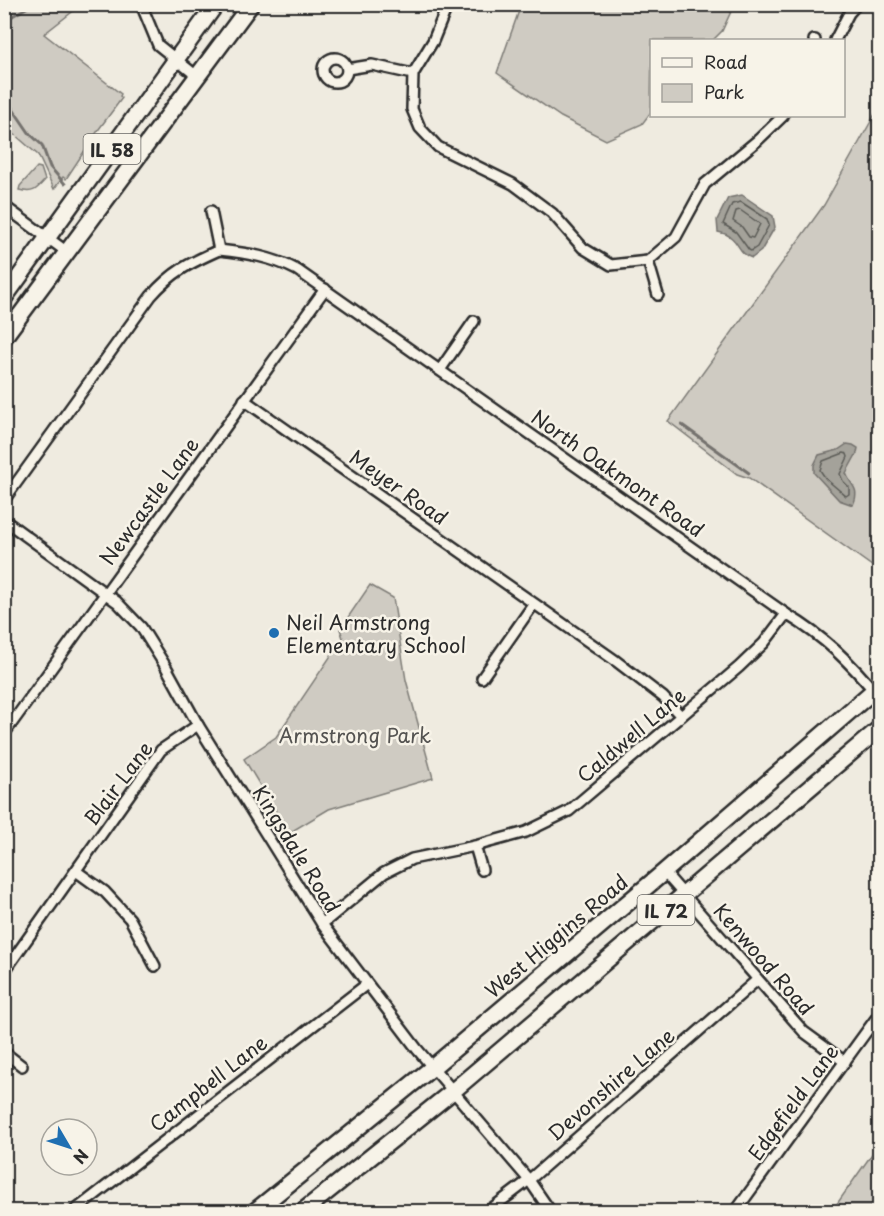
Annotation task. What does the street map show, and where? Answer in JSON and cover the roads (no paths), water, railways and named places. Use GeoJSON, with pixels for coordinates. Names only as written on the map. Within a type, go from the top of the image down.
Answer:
{"type":"FeatureCollection","features":[{"type":"Feature","properties":{"kind":"main road","name":"IL 58"},"geometry":{"type":"LineString","coordinates":[[4,298],[216,4]]}},
{"type":"Feature","properties":{"kind":"main road","name":"IL 58"},"geometry":{"type":"LineString","coordinates":[[4,337],[251,4]]}},
{"type":"Feature","properties":{"kind":"main road","name":"West Higgins Road"},"geometry":{"type":"LineString","coordinates":[[254,1212],[433,1067],[877,691]]}},
{"type":"Feature","properties":{"kind":"main road","name":"IL 72"},"geometry":{"type":"LineString","coordinates":[[302,1212],[453,1091],[879,728]]}},
{"type":"Feature","properties":{"kind":"street"},"geometry":{"type":"LineString","coordinates":[[141,4],[158,45],[198,77]]}},
{"type":"Feature","properties":{"kind":"street"},"geometry":{"type":"LineString","coordinates":[[448,4],[434,41],[413,74],[412,109],[420,128],[438,147],[513,184],[552,213],[583,248],[611,265],[648,261],[676,237],[705,184],[782,117]]}},
{"type":"Feature","properties":{"kind":"street"},"geometry":{"type":"LineString","coordinates":[[836,39],[849,13],[857,4]]}},
{"type":"Feature","properties":{"kind":"street"},"geometry":{"type":"LineString","coordinates":[[347,69],[372,65],[413,74]]}},
{"type":"Feature","properties":{"kind":"street"},"geometry":{"type":"LineString","coordinates":[[4,206],[67,252]]}},
{"type":"Feature","properties":{"kind":"street"},"geometry":{"type":"LineString","coordinates":[[4,500],[151,296],[187,264],[219,250],[212,211]]}},
{"type":"Feature","properties":{"kind":"street","name":"North Oakmont Road"},"geometry":{"type":"LineString","coordinates":[[219,250],[251,253],[297,270],[808,628],[838,651],[877,691]]}},
{"type":"Feature","properties":{"kind":"street"},"geometry":{"type":"LineString","coordinates":[[648,261],[658,295]]}},
{"type":"Feature","properties":{"kind":"street","name":"Newcastle Lane"},"geometry":{"type":"LineString","coordinates":[[4,734],[324,289]]}},
{"type":"Feature","properties":{"kind":"street"},"geometry":{"type":"LineString","coordinates":[[440,370],[474,321]]}},
{"type":"Feature","properties":{"kind":"street","name":"Meyer Road"},"geometry":{"type":"LineString","coordinates":[[244,400],[616,661],[663,697],[681,716]]}},
{"type":"Feature","properties":{"kind":"street","name":"Kingsdale Road"},"geometry":{"type":"LineString","coordinates":[[4,520],[126,609],[141,627],[198,725],[322,924],[433,1067],[529,1180],[551,1212]]}},
{"type":"Feature","properties":{"kind":"street"},"geometry":{"type":"LineString","coordinates":[[482,678],[533,604]]}},
{"type":"Feature","properties":{"kind":"street","name":"Caldwell Lane"},"geometry":{"type":"LineString","coordinates":[[322,924],[384,873],[412,859],[475,846],[526,832],[569,811],[764,643],[786,614]]}},
{"type":"Feature","properties":{"kind":"street","name":"Blair Lane"},"geometry":{"type":"LineString","coordinates":[[4,972],[161,750],[198,725]]}},
{"type":"Feature","properties":{"kind":"street"},"geometry":{"type":"LineString","coordinates":[[475,846],[482,870]]}},
{"type":"Feature","properties":{"kind":"street"},"geometry":{"type":"LineString","coordinates":[[76,871],[105,892],[130,919],[155,966]]}},
{"type":"Feature","properties":{"kind":"street","name":"Kenwood Road"},"geometry":{"type":"LineString","coordinates":[[664,872],[804,1032],[845,1062]]}},
{"type":"Feature","properties":{"kind":"street","name":"Devonshire Lane"},"geometry":{"type":"LineString","coordinates":[[487,1212],[529,1180],[757,980]]}},
{"type":"Feature","properties":{"kind":"street","name":"Campbell Lane"},"geometry":{"type":"LineString","coordinates":[[73,1212],[367,984]]}},
{"type":"Feature","properties":{"kind":"street","name":"Edgefield Lane"},"geometry":{"type":"LineString","coordinates":[[735,1212],[879,1013]]}},
{"type":"Feature","properties":{"kind":"street"},"geometry":{"type":"LineString","coordinates":[[4,1052],[22,1066]]}},
{"type":"Feature","properties":{"kind":"water"},"geometry":{"type":"Polygon","coordinates":[[[742,195],[773,216],[775,227],[761,251],[752,258],[743,252],[731,237],[718,232],[717,220],[728,198],[742,195]]]}},
{"type":"Feature","properties":{"kind":"water"},"geometry":{"type":"Polygon","coordinates":[[[847,444],[858,448],[846,473],[856,494],[853,505],[839,500],[814,473],[814,465],[819,455],[838,450],[847,444]]]}},
{"type":"Feature","properties":{"kind":"waterway"},"geometry":{"type":"LineString","coordinates":[[4,21],[33,4]]}},
{"type":"Feature","properties":{"kind":"waterway"},"geometry":{"type":"LineString","coordinates":[[4,96],[30,134],[42,145],[50,167],[65,184]]}},
{"type":"Feature","properties":{"kind":"waterway"},"geometry":{"type":"LineString","coordinates":[[682,425],[749,473]]}},
{"type":"Feature","properties":{"kind":"place","name":"Neil Armstrong Elementary School"},"geometry":{"type":"Point","coordinates":[274,633]}},
{"type":"Feature","properties":{"kind":"park label","name":"Armstrong Park"},"geometry":{"type":"Point","coordinates":[355,735]}}]}
